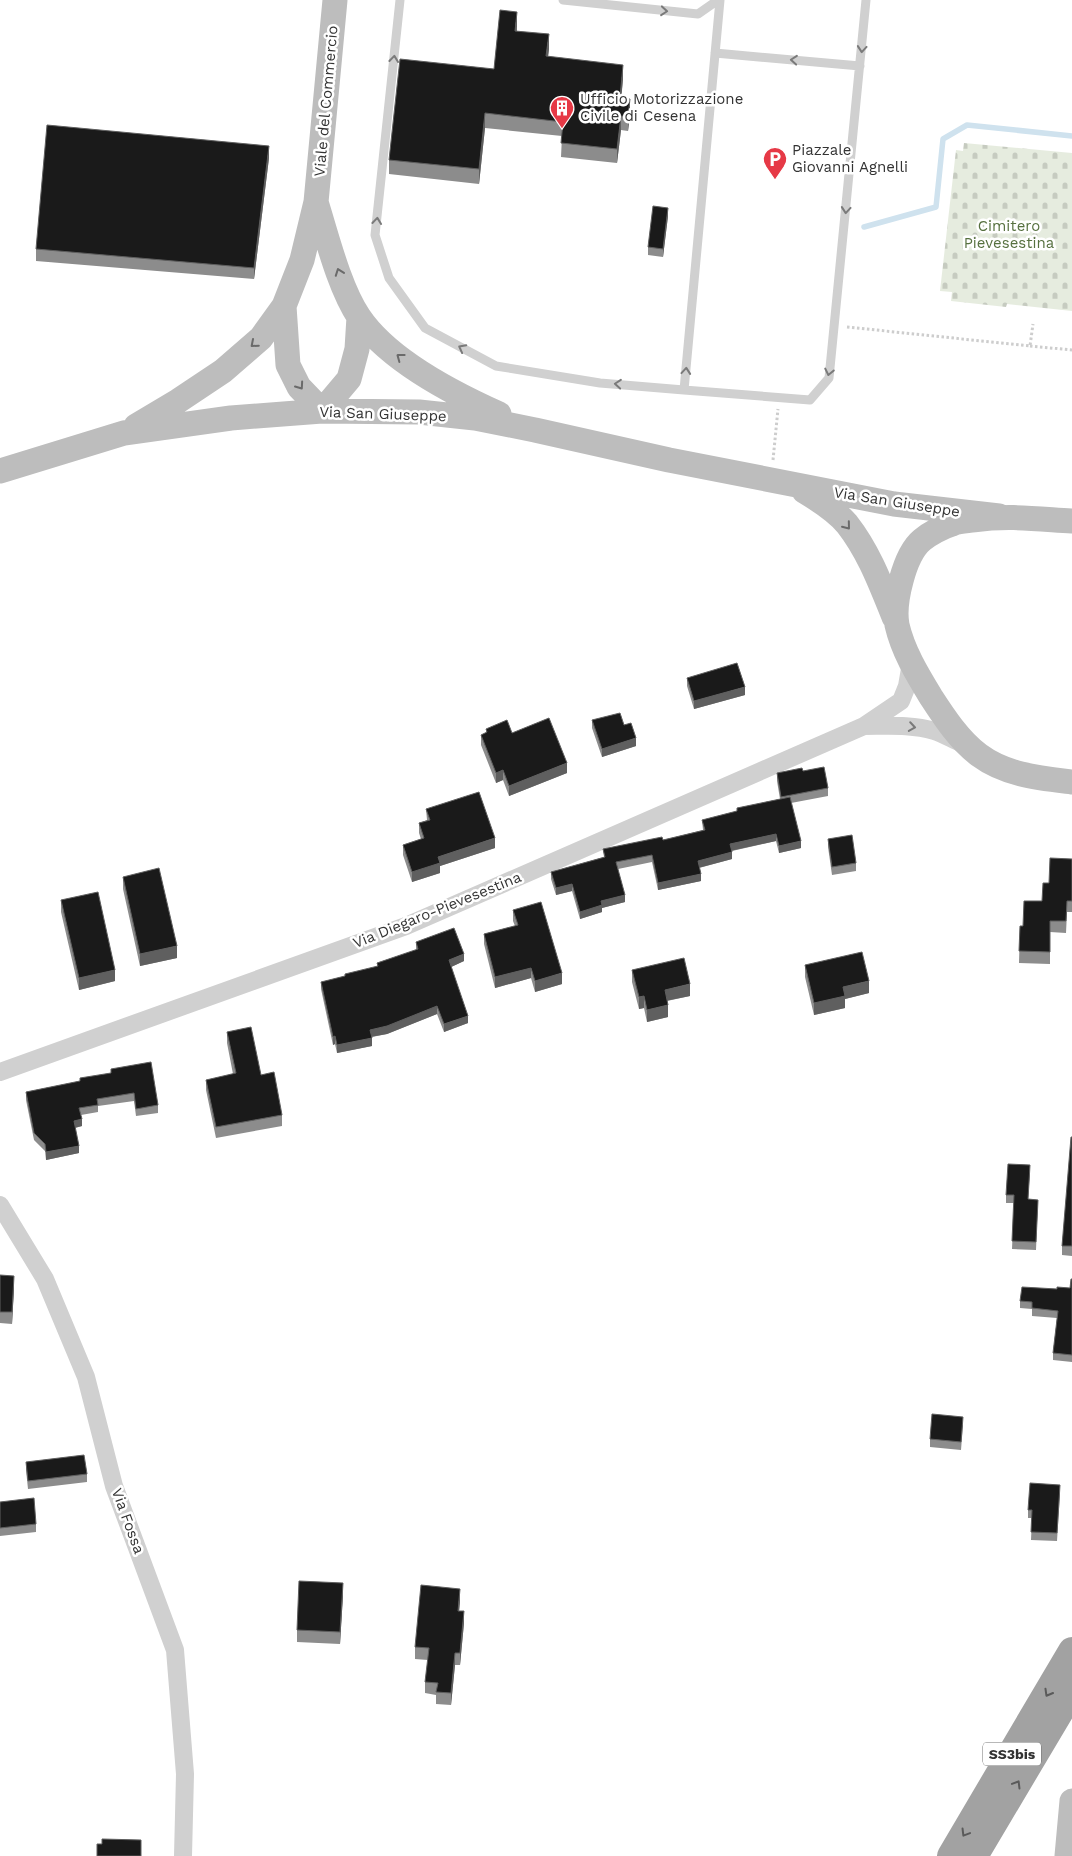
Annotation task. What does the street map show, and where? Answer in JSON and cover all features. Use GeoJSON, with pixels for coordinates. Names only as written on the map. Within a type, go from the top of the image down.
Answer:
{"type":"FeatureCollection","features":[{"type":"Feature","properties":{"kind":"highway","name":"SS3bis"},"geometry":{"type":"LineString","coordinates":[[951,1856],[1072,1651]]}},
{"type":"Feature","properties":{"kind":"highway","name":"SS3bis"},"geometry":{"type":"LineString","coordinates":[[974,1856],[1072,1691]]}},
{"type":"Feature","properties":{"kind":"main road","name":"Viale del Commercio"},"geometry":{"type":"LineString","coordinates":[[124,433],[178,401],[223,371],[260,338],[284,306],[302,260],[316,202],[335,0]]}},
{"type":"Feature","properties":{"kind":"main road","name":"Viale del Commercio"},"geometry":{"type":"LineString","coordinates":[[316,202],[345,288],[359,317],[384,345],[421,373],[464,398],[535,430]]}},
{"type":"Feature","properties":{"kind":"main road","name":"Viale del Commercio"},"geometry":{"type":"LineString","coordinates":[[284,306],[288,365],[299,387],[322,411],[349,379],[358,349],[359,317]]}},
{"type":"Feature","properties":{"kind":"main road","name":"Via San Giuseppe"},"geometry":{"type":"LineString","coordinates":[[0,471],[124,433],[231,418],[322,411],[419,412],[475,418],[669,460],[894,504],[999,516]]}},
{"type":"Feature","properties":{"kind":"main road","name":"Via San Giuseppe"},"geometry":{"type":"LineString","coordinates":[[795,485],[825,504],[846,523],[868,554],[897,623],[911,663],[941,713],[969,747],[994,764],[1007,770],[1027,776],[1072,782]]}},
{"type":"Feature","properties":{"kind":"main road"},"geometry":{"type":"LineString","coordinates":[[897,623],[898,590],[904,567],[910,554],[922,540],[953,523],[999,516],[1072,521]]}},
{"type":"Feature","properties":{"kind":"main road"},"geometry":{"type":"LineString","coordinates":[[1067,1856],[1072,1801]]}},
{"type":"Feature","properties":{"kind":"street","name":"Via Diegaro-Pievesestina"},"geometry":{"type":"LineString","coordinates":[[0,1072],[406,926],[864,726],[901,701],[907,686],[911,663]]}},
{"type":"Feature","properties":{"kind":"street","name":"Via Diegaro-Pievesestina"},"geometry":{"type":"LineString","coordinates":[[864,726],[919,728],[934,731],[969,747]]}},
{"type":"Feature","properties":{"kind":"street","name":"Via Fossa"},"geometry":{"type":"LineString","coordinates":[[0,1205],[45,1279],[86,1377],[114,1486],[175,1650],[185,1774],[183,1856]]}},
{"type":"Feature","properties":{"kind":"lane"},"geometry":{"type":"LineString","coordinates":[[400,0],[375,235],[389,278],[425,328],[496,366],[600,383],[810,400],[829,378],[866,0]]}},
{"type":"Feature","properties":{"kind":"lane"},"geometry":{"type":"LineString","coordinates":[[563,0],[698,14],[719,0]]}},
{"type":"Feature","properties":{"kind":"lane"},"geometry":{"type":"LineString","coordinates":[[684,390],[719,0]]}},
{"type":"Feature","properties":{"kind":"lane"},"geometry":{"type":"LineString","coordinates":[[715,53],[860,66]]}},
{"type":"Feature","properties":{"kind":"path"},"geometry":{"type":"LineString","coordinates":[[1030,346],[1033,324]]}},
{"type":"Feature","properties":{"kind":"path"},"geometry":{"type":"LineString","coordinates":[[835,326],[1072,350]]}},
{"type":"Feature","properties":{"kind":"green space","name":"Cimitero Pievesestina"},"geometry":{"type":"Polygon","coordinates":[[[964,143],[1072,153],[1072,311],[1007,304],[1006,307],[951,301],[952,292],[940,291],[956,150],[963,151],[964,143]]]}},
{"type":"Feature","properties":{"kind":"building"},"geometry":{"type":"Polygon","coordinates":[[[500,10],[517,12],[515,31],[549,34],[546,56],[623,65],[620,98],[630,99],[628,116],[621,116],[617,149],[561,143],[563,122],[485,113],[479,169],[389,160],[400,59],[494,69],[500,10]]]}},
{"type":"Feature","properties":{"kind":"building"},"geometry":{"type":"Polygon","coordinates":[[[47,125],[269,146],[254,268],[36,249],[47,125]]]}},
{"type":"Feature","properties":{"kind":"building"},"geometry":{"type":"Polygon","coordinates":[[[653,206],[668,208],[663,249],[648,247],[653,206]]]}},
{"type":"Feature","properties":{"kind":"building"},"geometry":{"type":"Polygon","coordinates":[[[737,663],[745,687],[694,701],[687,678],[737,663]]]}},
{"type":"Feature","properties":{"kind":"building"},"geometry":{"type":"Polygon","coordinates":[[[620,713],[624,725],[631,723],[636,738],[602,749],[592,720],[620,713]]]}},
{"type":"Feature","properties":{"kind":"building"},"geometry":{"type":"Polygon","coordinates":[[[549,718],[567,763],[509,786],[503,770],[496,773],[481,735],[487,732],[486,729],[507,720],[512,733],[549,718]]]}},
{"type":"Feature","properties":{"kind":"building"},"geometry":{"type":"Polygon","coordinates":[[[824,767],[828,788],[781,797],[777,773],[802,768],[803,771],[824,767]]]}},
{"type":"Feature","properties":{"kind":"building"},"geometry":{"type":"Polygon","coordinates":[[[479,792],[495,838],[438,857],[440,863],[412,872],[403,845],[424,838],[419,823],[430,820],[426,809],[479,792]]]}},
{"type":"Feature","properties":{"kind":"building"},"geometry":{"type":"Polygon","coordinates":[[[790,797],[801,841],[779,846],[776,834],[730,844],[732,852],[698,861],[701,874],[658,883],[652,855],[616,862],[625,895],[601,901],[602,905],[580,912],[572,884],[556,888],[551,872],[605,857],[603,849],[662,837],[663,840],[705,830],[702,820],[737,811],[737,808],[790,797]]]}},
{"type":"Feature","properties":{"kind":"building"},"geometry":{"type":"Polygon","coordinates":[[[852,835],[856,863],[832,867],[828,839],[852,835]]]}},
{"type":"Feature","properties":{"kind":"building"},"geometry":{"type":"Polygon","coordinates":[[[1050,858],[1072,859],[1072,901],[1067,901],[1066,921],[1050,921],[1050,952],[1019,951],[1024,901],[1042,901],[1043,883],[1049,883],[1050,858]]]}},
{"type":"Feature","properties":{"kind":"building"},"geometry":{"type":"Polygon","coordinates":[[[159,868],[177,946],[140,954],[123,877],[159,868]]]}},
{"type":"Feature","properties":{"kind":"building"},"geometry":{"type":"Polygon","coordinates":[[[98,892],[115,970],[79,978],[61,900],[98,892]]]}},
{"type":"Feature","properties":{"kind":"building"},"geometry":{"type":"Polygon","coordinates":[[[541,902],[562,973],[535,981],[531,968],[495,977],[484,934],[518,925],[513,910],[541,902]]]}},
{"type":"Feature","properties":{"kind":"building"},"geometry":{"type":"Polygon","coordinates":[[[454,928],[464,954],[449,960],[468,1016],[444,1024],[437,1006],[387,1026],[370,1030],[372,1038],[337,1045],[335,1036],[333,1037],[321,982],[378,966],[377,963],[418,949],[416,942],[454,928]]]}},
{"type":"Feature","properties":{"kind":"building"},"geometry":{"type":"Polygon","coordinates":[[[862,952],[869,981],[843,987],[845,996],[814,1003],[805,965],[862,952]]]}},
{"type":"Feature","properties":{"kind":"building"},"geometry":{"type":"Polygon","coordinates":[[[684,958],[690,984],[665,990],[668,1005],[647,1010],[644,996],[639,997],[632,970],[684,958]]]}},
{"type":"Feature","properties":{"kind":"building"},"geometry":{"type":"Polygon","coordinates":[[[251,1027],[261,1075],[274,1072],[282,1115],[216,1127],[206,1080],[236,1073],[227,1032],[251,1027]]]}},
{"type":"Feature","properties":{"kind":"building"},"geometry":{"type":"Polygon","coordinates":[[[151,1062],[158,1105],[136,1109],[134,1093],[97,1099],[98,1105],[79,1108],[82,1119],[74,1121],[79,1146],[46,1152],[45,1144],[34,1133],[26,1092],[80,1081],[80,1078],[111,1073],[111,1069],[151,1062]]]}},
{"type":"Feature","properties":{"kind":"building"},"geometry":{"type":"Polygon","coordinates":[[[1071,1137],[1072,1246],[1062,1246],[1071,1137]]]}},
{"type":"Feature","properties":{"kind":"building"},"geometry":{"type":"Polygon","coordinates":[[[1008,1164],[1030,1165],[1028,1199],[1038,1200],[1036,1242],[1012,1241],[1014,1195],[1006,1195],[1008,1164]]]}},
{"type":"Feature","properties":{"kind":"building"},"geometry":{"type":"Polygon","coordinates":[[[0,1275],[14,1276],[12,1312],[0,1312],[0,1275]]]}},
{"type":"Feature","properties":{"kind":"building"},"geometry":{"type":"Polygon","coordinates":[[[1071,1279],[1072,1355],[1053,1353],[1058,1311],[1032,1308],[1032,1302],[1020,1301],[1022,1287],[1070,1288],[1071,1279]]]}},
{"type":"Feature","properties":{"kind":"building"},"geometry":{"type":"Polygon","coordinates":[[[932,1414],[963,1417],[961,1442],[930,1439],[932,1414]]]}},
{"type":"Feature","properties":{"kind":"building"},"geometry":{"type":"Polygon","coordinates":[[[84,1455],[87,1474],[28,1481],[26,1462],[84,1455]]]}},
{"type":"Feature","properties":{"kind":"building"},"geometry":{"type":"Polygon","coordinates":[[[1030,1483],[1060,1485],[1057,1533],[1031,1532],[1032,1510],[1028,1510],[1030,1483]]]}},
{"type":"Feature","properties":{"kind":"building"},"geometry":{"type":"Polygon","coordinates":[[[34,1498],[36,1524],[0,1528],[0,1502],[34,1498]]]}},
{"type":"Feature","properties":{"kind":"building"},"geometry":{"type":"Polygon","coordinates":[[[299,1581],[343,1583],[340,1632],[297,1630],[299,1581]]]}},
{"type":"Feature","properties":{"kind":"building"},"geometry":{"type":"Polygon","coordinates":[[[421,1585],[460,1589],[458,1611],[464,1611],[460,1653],[455,1653],[451,1693],[436,1692],[438,1683],[425,1682],[429,1648],[415,1647],[421,1585]]]}},
{"type":"Feature","properties":{"kind":"building"},"geometry":{"type":"Polygon","coordinates":[[[102,1839],[141,1840],[141,1856],[97,1856],[97,1844],[102,1844],[102,1839]]]}},
{"type":"Feature","properties":{"kind":"waterway"},"geometry":{"type":"LineString","coordinates":[[864,227],[936,207],[943,139],[967,125],[1072,136]]}},
{"type":"Feature","properties":{"kind":"place","name":"Ufficio Motorizzazione Civile di Cesena"},"geometry":{"type":"Point","coordinates":[562,129]}},
{"type":"Feature","properties":{"kind":"place","name":"Piazzale Giovanni Agnelli"},"geometry":{"type":"Point","coordinates":[775,180]}}]}
